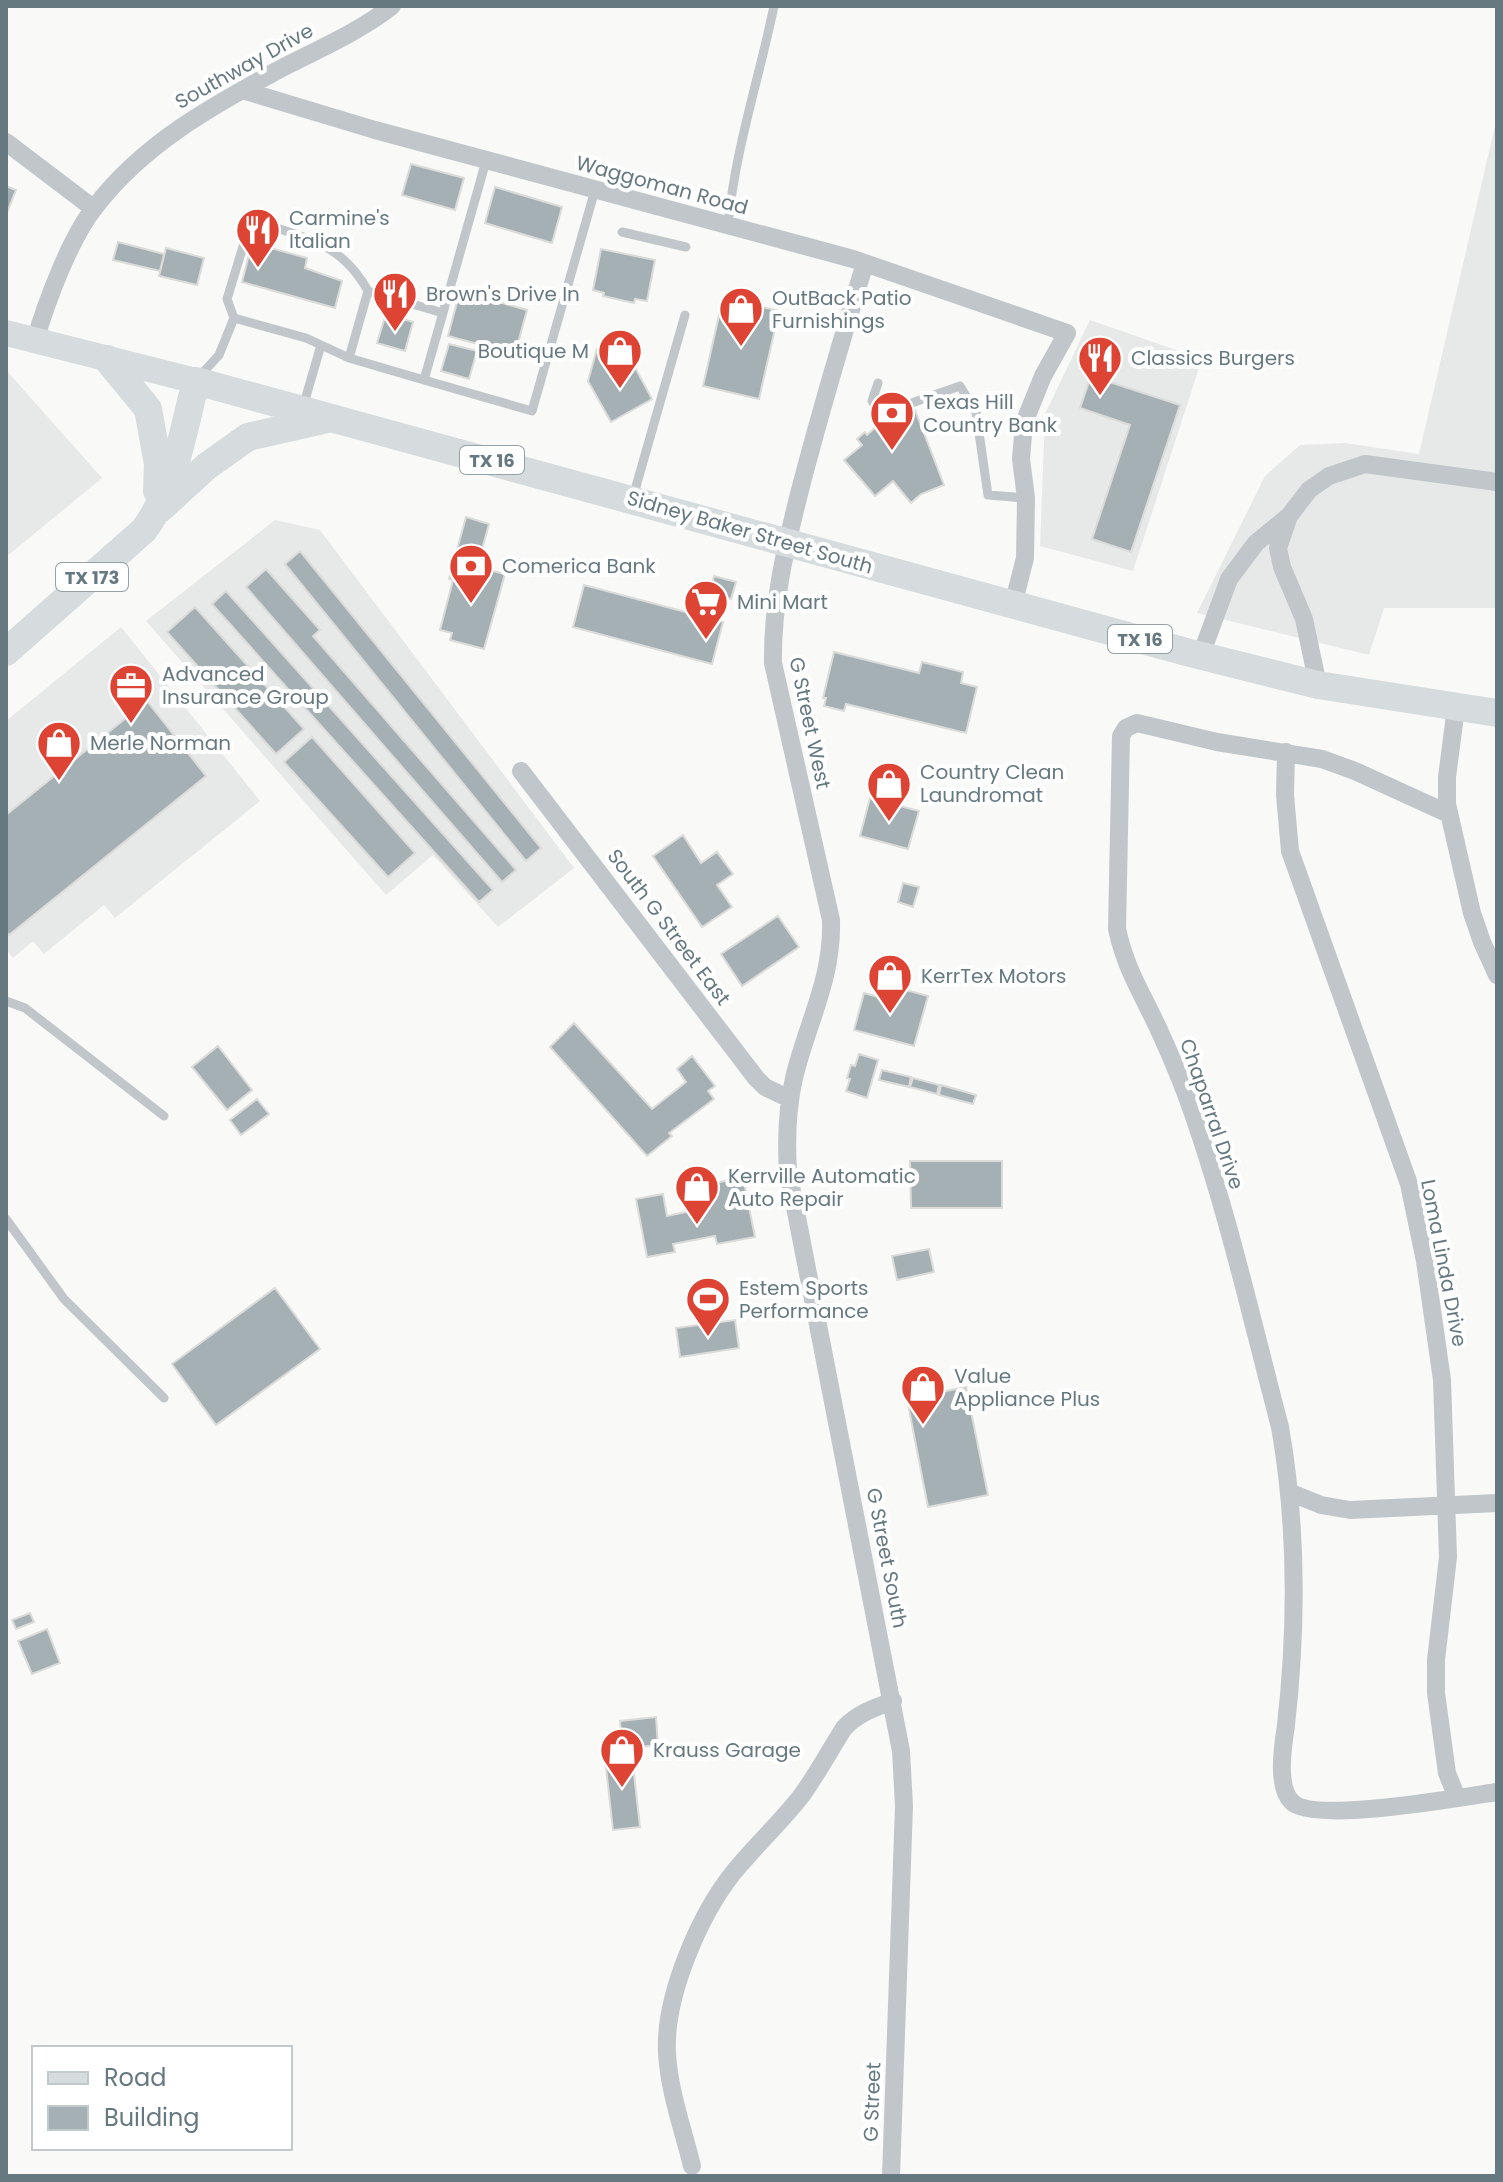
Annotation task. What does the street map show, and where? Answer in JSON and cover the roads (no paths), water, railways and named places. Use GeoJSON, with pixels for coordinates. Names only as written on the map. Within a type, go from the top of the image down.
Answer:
{"type":"FeatureCollection","features":[{"type":"Feature","properties":{"kind":"main road"},"geometry":{"type":"LineString","coordinates":[[6,333],[196,381],[300,416]]}},
{"type":"Feature","properties":{"kind":"main road"},"geometry":{"type":"LineString","coordinates":[[107,359],[148,409],[158,464],[157,512]]}},
{"type":"Feature","properties":{"kind":"main road","name":"TX 173"},"geometry":{"type":"LineString","coordinates":[[6,652],[144,530],[157,512],[166,493],[196,381]]}},
{"type":"Feature","properties":{"kind":"main road"},"geometry":{"type":"LineString","coordinates":[[157,512],[207,466],[248,437],[300,416]]}},
{"type":"Feature","properties":{"kind":"main road","name":"Sidney Baker Street South"},"geometry":{"type":"LineString","coordinates":[[300,416],[335,418],[1013,605],[1318,685],[1497,713]]}},
{"type":"Feature","properties":{"kind":"street","name":"Southway Drive"},"geometry":{"type":"LineString","coordinates":[[35,341],[67,257],[93,208],[121,177],[162,140],[210,107],[392,6]]}},
{"type":"Feature","properties":{"kind":"street","name":"Waggoman Road"},"geometry":{"type":"LineString","coordinates":[[242,90],[486,161],[865,263],[1067,333],[1043,376],[1024,423],[1021,459],[1026,498]]}},
{"type":"Feature","properties":{"kind":"street"},"geometry":{"type":"LineString","coordinates":[[6,142],[93,208]]}},
{"type":"Feature","properties":{"kind":"street","name":"G Street West"},"geometry":{"type":"LineString","coordinates":[[790,1099],[827,977],[831,920],[773,663],[773,624],[787,543],[809,454],[865,263]]}},
{"type":"Feature","properties":{"kind":"street"},"geometry":{"type":"LineString","coordinates":[[1201,655],[1229,579],[1256,543],[1289,516],[1309,490],[1329,476],[1365,464],[1497,482]]}},
{"type":"Feature","properties":{"kind":"street"},"geometry":{"type":"LineString","coordinates":[[1013,605],[1025,558],[1026,498]]}},
{"type":"Feature","properties":{"kind":"street"},"geometry":{"type":"LineString","coordinates":[[1289,516],[1278,548],[1282,567],[1304,619],[1318,685]]}},
{"type":"Feature","properties":{"kind":"street"},"geometry":{"type":"LineString","coordinates":[[1456,708],[1447,777],[1449,814],[1472,913],[1497,975]]}},
{"type":"Feature","properties":{"kind":"street","name":"Chaparral Drive"},"geometry":{"type":"LineString","coordinates":[[1449,814],[1322,759],[1217,742],[1137,723],[1126,728],[1121,736],[1117,929],[1123,956],[1170,1055],[1203,1145],[1280,1427],[1289,1492],[1292,1609],[1290,1689],[1282,1776],[1293,1804],[1331,1811],[1374,1809],[1457,1798]]}},
{"type":"Feature","properties":{"kind":"street","name":"Loma Linda Drive"},"geometry":{"type":"LineString","coordinates":[[1286,752],[1286,821],[1290,851],[1384,1110],[1412,1199],[1438,1339],[1445,1423],[1448,1557],[1436,1660],[1436,1693],[1447,1773],[1457,1798]]}},
{"type":"Feature","properties":{"kind":"street","name":"South G Street East"},"geometry":{"type":"LineString","coordinates":[[521,771],[756,1078],[765,1087],[790,1099]]}},
{"type":"Feature","properties":{"kind":"street","name":"G Street South"},"geometry":{"type":"LineString","coordinates":[[790,1099],[786,1142],[788,1171],[901,1751],[904,1806],[897,2029]]}},
{"type":"Feature","properties":{"kind":"street"},"geometry":{"type":"LineString","coordinates":[[1289,1492],[1321,1505],[1350,1510],[1497,1503]]}},
{"type":"Feature","properties":{"kind":"street"},"geometry":{"type":"LineString","coordinates":[[692,2166],[670,2077],[667,2052],[668,2025],[696,1939],[718,1893],[800,1797],[844,1728],[865,1711],[893,1701]]}},
{"type":"Feature","properties":{"kind":"street"},"geometry":{"type":"LineString","coordinates":[[1457,1798],[1497,1792]]}},
{"type":"Feature","properties":{"kind":"street","name":"G Street"},"geometry":{"type":"LineString","coordinates":[[891,2176],[897,2029]]}},
{"type":"Feature","properties":{"kind":"lane"},"geometry":{"type":"LineString","coordinates":[[728,225],[731,189],[745,122],[774,6]]}},
{"type":"Feature","properties":{"kind":"lane"},"geometry":{"type":"LineString","coordinates":[[424,380],[486,161]]}},
{"type":"Feature","properties":{"kind":"lane"},"geometry":{"type":"LineString","coordinates":[[234,318],[306,338],[349,358],[532,411],[595,190]]}},
{"type":"Feature","properties":{"kind":"lane"},"geometry":{"type":"LineString","coordinates":[[196,381],[219,355],[234,318],[227,299],[245,240],[256,224],[262,223],[332,249],[358,272],[368,291],[349,358]]}},
{"type":"Feature","properties":{"kind":"lane"},"geometry":{"type":"LineString","coordinates":[[622,232],[686,247]]}},
{"type":"Feature","properties":{"kind":"lane"},"geometry":{"type":"LineString","coordinates":[[368,291],[443,313]]}},
{"type":"Feature","properties":{"kind":"lane"},"geometry":{"type":"LineString","coordinates":[[633,499],[685,315]]}},
{"type":"Feature","properties":{"kind":"lane"},"geometry":{"type":"LineString","coordinates":[[300,416],[321,345]]}},
{"type":"Feature","properties":{"kind":"lane"},"geometry":{"type":"LineString","coordinates":[[878,383],[872,401],[878,410],[886,412],[960,386],[976,412],[988,495],[1026,498]]}},
{"type":"Feature","properties":{"kind":"lane"},"geometry":{"type":"LineString","coordinates":[[6,1001],[25,1008],[164,1116]]}},
{"type":"Feature","properties":{"kind":"lane"},"geometry":{"type":"LineString","coordinates":[[6,1219],[64,1299],[164,1398]]}},
{"type":"Feature","properties":{"kind":"place","name":"Carmine's Italian"},"geometry":{"type":"Point","coordinates":[258,269]}},
{"type":"Feature","properties":{"kind":"place","name":"Brown's Drive In"},"geometry":{"type":"Point","coordinates":[395,333]}},
{"type":"Feature","properties":{"kind":"place","name":"OutBack Patio Furnishings"},"geometry":{"type":"Point","coordinates":[741,348]}},
{"type":"Feature","properties":{"kind":"place","name":"Boutique M"},"geometry":{"type":"Point","coordinates":[620,390]}},
{"type":"Feature","properties":{"kind":"place","name":"Classics Burgers"},"geometry":{"type":"Point","coordinates":[1100,397]}},
{"type":"Feature","properties":{"kind":"place","name":"Texas Hill Country Bank"},"geometry":{"type":"Point","coordinates":[892,452]}},
{"type":"Feature","properties":{"kind":"place","name":"Comerica Bank"},"geometry":{"type":"Point","coordinates":[471,605]}},
{"type":"Feature","properties":{"kind":"place","name":"Mini Mart"},"geometry":{"type":"Point","coordinates":[706,641]}},
{"type":"Feature","properties":{"kind":"place","name":"Advanced Insurance Group"},"geometry":{"type":"Point","coordinates":[131,725]}},
{"type":"Feature","properties":{"kind":"place","name":"Merle Norman"},"geometry":{"type":"Point","coordinates":[59,782]}},
{"type":"Feature","properties":{"kind":"place","name":"Country Clean Laundromat"},"geometry":{"type":"Point","coordinates":[889,823]}},
{"type":"Feature","properties":{"kind":"place","name":"KerrTex Motors"},"geometry":{"type":"Point","coordinates":[890,1015]}},
{"type":"Feature","properties":{"kind":"place","name":"Kerrville Automatic Auto Repair"},"geometry":{"type":"Point","coordinates":[697,1226]}},
{"type":"Feature","properties":{"kind":"place","name":"Estem Sports Performance"},"geometry":{"type":"Point","coordinates":[708,1338]}},
{"type":"Feature","properties":{"kind":"place","name":"Value Appliance Plus"},"geometry":{"type":"Point","coordinates":[923,1426]}},
{"type":"Feature","properties":{"kind":"place","name":"Krauss Garage"},"geometry":{"type":"Point","coordinates":[622,1789]}}]}
